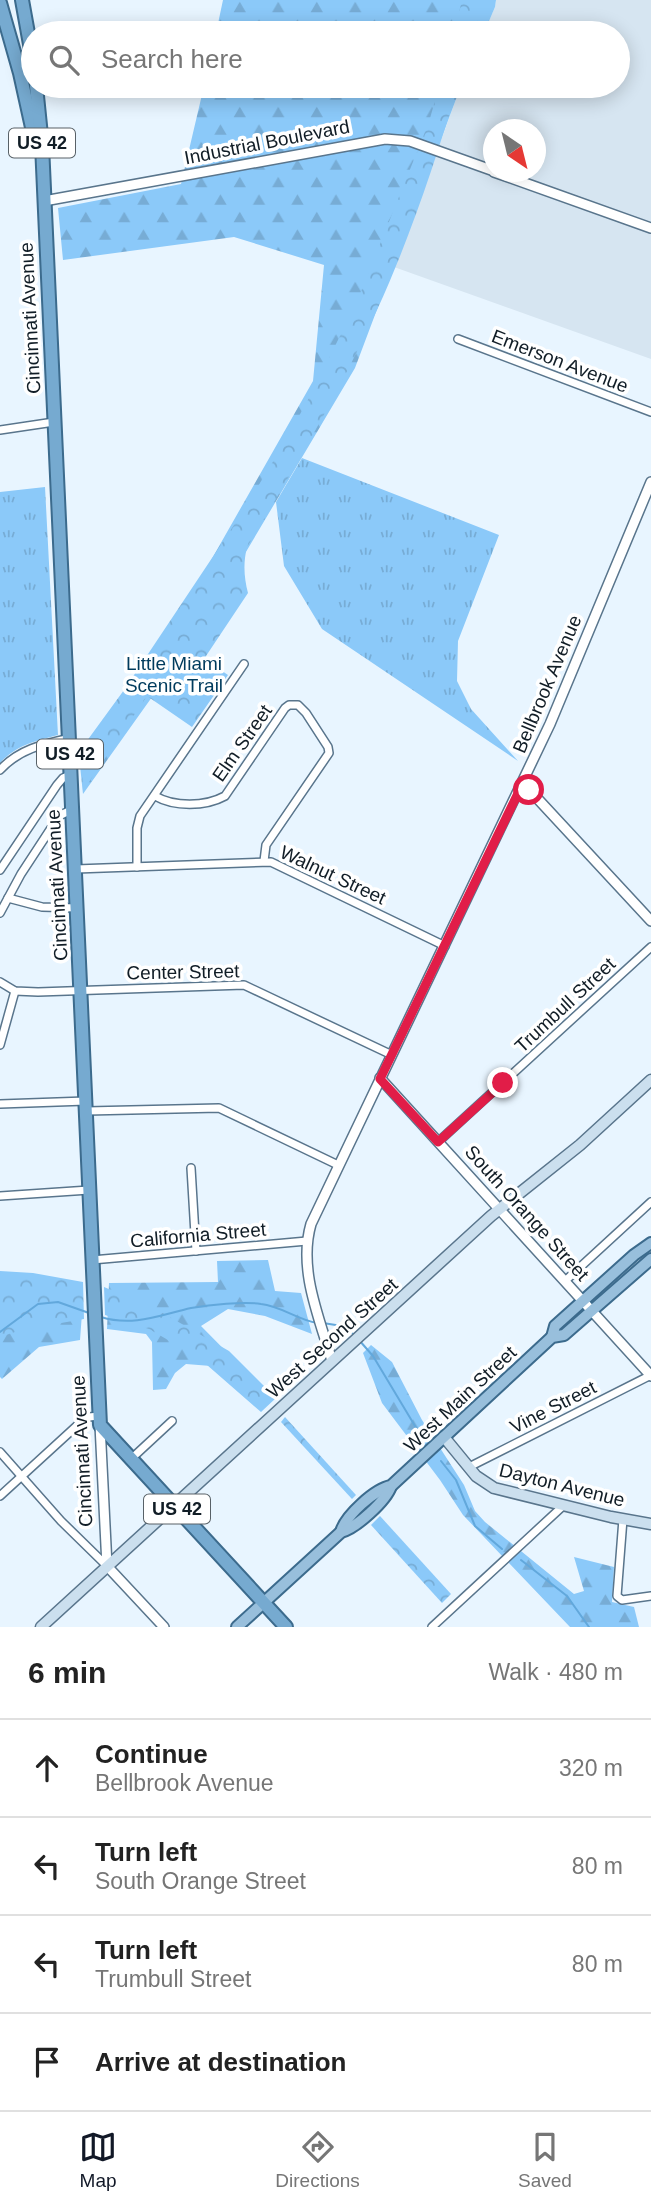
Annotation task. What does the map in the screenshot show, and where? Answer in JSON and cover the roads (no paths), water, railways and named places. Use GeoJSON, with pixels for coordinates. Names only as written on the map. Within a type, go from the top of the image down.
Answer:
{"type":"FeatureCollection","features":[{"type":"Feature","properties":{"kind":"highway"},"geometry":{"type":"LineString","coordinates":[[22,0],[26,21]]}},
{"type":"Feature","properties":{"kind":"highway","name":"Cincinnati Avenue"},"geometry":{"type":"LineString","coordinates":[[0,3],[21,82]]}},
{"type":"Feature","properties":{"kind":"highway","name":"Cincinnati Avenue"},"geometry":{"type":"LineString","coordinates":[[25,98],[44,201]]}},
{"type":"Feature","properties":{"kind":"highway","name":"Cincinnati Avenue"},"geometry":{"type":"LineString","coordinates":[[37,98],[78,908],[100,1420]]}},
{"type":"Feature","properties":{"kind":"highway","name":"US 42"},"geometry":{"type":"LineString","coordinates":[[100,1420],[131,1459],[263,1603]]}},
{"type":"Feature","properties":{"kind":"highway"},"geometry":{"type":"LineString","coordinates":[[263,1603],[285,1627]]}},
{"type":"Feature","properties":{"kind":"main road","name":"West Second Street"},"geometry":{"type":"LineString","coordinates":[[41,1627],[500,1208],[649,1086]]}},
{"type":"Feature","properties":{"kind":"main road","name":"West Main Street"},"geometry":{"type":"LineString","coordinates":[[237,1627],[341,1532],[350,1529],[388,1495],[391,1486],[552,1337],[555,1326],[651,1242]]}},
{"type":"Feature","properties":{"kind":"main road","name":"West Main Street"},"geometry":{"type":"LineString","coordinates":[[552,1337],[564,1335],[651,1259]]}},
{"type":"Feature","properties":{"kind":"main road","name":"Dayton Avenue"},"geometry":{"type":"LineString","coordinates":[[444,1437],[481,1480],[494,1488],[651,1524]]}},
{"type":"Feature","properties":{"kind":"street","name":"Industrial Boulevard"},"geometry":{"type":"LineString","coordinates":[[44,201],[385,139],[410,141],[483,168]]}},
{"type":"Feature","properties":{"kind":"street","name":"Industrial Boulevard"},"geometry":{"type":"LineString","coordinates":[[522,182],[651,228]]}},
{"type":"Feature","properties":{"kind":"street","name":"Emerson Avenue"},"geometry":{"type":"LineString","coordinates":[[458,340],[651,412]]}},
{"type":"Feature","properties":{"kind":"street"},"geometry":{"type":"LineString","coordinates":[[0,430],[54,422]]}},
{"type":"Feature","properties":{"kind":"street","name":"Bellbrook Avenue"},"geometry":{"type":"LineString","coordinates":[[332,1361],[310,1283],[307,1241],[313,1218],[523,783],[651,482]]}},
{"type":"Feature","properties":{"kind":"street"},"geometry":{"type":"LineString","coordinates":[[138,867],[138,823],[244,664]]}},
{"type":"Feature","properties":{"kind":"street","name":"Elm Street"},"geometry":{"type":"LineString","coordinates":[[155,796],[167,802],[186,804],[212,802],[225,796],[285,708],[298,705],[310,719],[329,753],[267,845],[264,861]]}},
{"type":"Feature","properties":{"kind":"street"},"geometry":{"type":"LineString","coordinates":[[0,770],[13,757],[27,749],[69,738]]}},
{"type":"Feature","properties":{"kind":"street"},"geometry":{"type":"LineString","coordinates":[[0,870],[57,785],[71,774]]}},
{"type":"Feature","properties":{"kind":"street"},"geometry":{"type":"LineString","coordinates":[[523,783],[651,921]]}},
{"type":"Feature","properties":{"kind":"street"},"geometry":{"type":"LineString","coordinates":[[0,913],[21,874],[59,816],[73,809]]}},
{"type":"Feature","properties":{"kind":"street","name":"Walnut Street"},"geometry":{"type":"LineString","coordinates":[[76,869],[264,861],[275,863],[445,946]]}},
{"type":"Feature","properties":{"kind":"street"},"geometry":{"type":"LineString","coordinates":[[8,898],[42,907],[78,908]]}},
{"type":"Feature","properties":{"kind":"street","name":"Trumbull Street"},"geometry":{"type":"LineString","coordinates":[[438,1142],[651,947]]}},
{"type":"Feature","properties":{"kind":"street"},"geometry":{"type":"LineString","coordinates":[[0,982],[15,991],[0,1045]]}},
{"type":"Feature","properties":{"kind":"street","name":"Center Street"},"geometry":{"type":"LineString","coordinates":[[15,991],[244,985],[392,1055]]}},
{"type":"Feature","properties":{"kind":"street","name":"South Orange Street"},"geometry":{"type":"LineString","coordinates":[[380,1079],[651,1375]]}},
{"type":"Feature","properties":{"kind":"street"},"geometry":{"type":"LineString","coordinates":[[0,1104],[219,1108],[338,1165]]}},
{"type":"Feature","properties":{"kind":"street"},"geometry":{"type":"LineString","coordinates":[[191,1168],[196,1251]]}},
{"type":"Feature","properties":{"kind":"street"},"geometry":{"type":"LineString","coordinates":[[0,1196],[89,1191]]}},
{"type":"Feature","properties":{"kind":"street"},"geometry":{"type":"LineString","coordinates":[[565,1281],[651,1202]]}},
{"type":"Feature","properties":{"kind":"street","name":"California Street"},"geometry":{"type":"LineString","coordinates":[[92,1260],[307,1241]]}},
{"type":"Feature","properties":{"kind":"street","name":"Vine Street"},"geometry":{"type":"LineString","coordinates":[[469,1467],[651,1375]]}},
{"type":"Feature","properties":{"kind":"street"},"geometry":{"type":"LineString","coordinates":[[0,1496],[82,1421],[89,1417],[100,1420]]}},
{"type":"Feature","properties":{"kind":"street","name":"Cincinnati Avenue"},"geometry":{"type":"LineString","coordinates":[[100,1420],[107,1566]]}},
{"type":"Feature","properties":{"kind":"street"},"geometry":{"type":"LineString","coordinates":[[131,1459],[172,1421]]}},
{"type":"Feature","properties":{"kind":"street"},"geometry":{"type":"LineString","coordinates":[[0,1452],[61,1521],[164,1627]]}},
{"type":"Feature","properties":{"kind":"street"},"geometry":{"type":"LineString","coordinates":[[432,1627],[564,1505]]}},
{"type":"Feature","properties":{"kind":"street"},"geometry":{"type":"LineString","coordinates":[[623,1519],[616,1594],[619,1599],[651,1596]]}},
{"type":"Feature","properties":{"kind":"waterway"},"geometry":{"type":"LineString","coordinates":[[0,1332],[38,1304],[58,1302],[89,1313]]}},
{"type":"Feature","properties":{"kind":"waterway"},"geometry":{"type":"LineString","coordinates":[[101,1317],[135,1320],[191,1308],[254,1303],[268,1305],[317,1323]]}},
{"type":"Feature","properties":{"kind":"waterway"},"geometry":{"type":"LineString","coordinates":[[323,1323],[342,1326],[356,1336]]}},
{"type":"Feature","properties":{"kind":"waterway"},"geometry":{"type":"LineString","coordinates":[[359,1340],[373,1356],[421,1436]]}},
{"type":"Feature","properties":{"kind":"waterway"},"geometry":{"type":"LineString","coordinates":[[441,1461],[456,1480],[475,1526],[502,1549]]}},
{"type":"Feature","properties":{"kind":"waterway"},"geometry":{"type":"LineString","coordinates":[[521,1560],[567,1596],[589,1627]]}},
{"type":"Feature","properties":{"kind":"park label","name":"Little Miami Scenic Trail"},"geometry":{"type":"Point","coordinates":[174,674]}}]}
